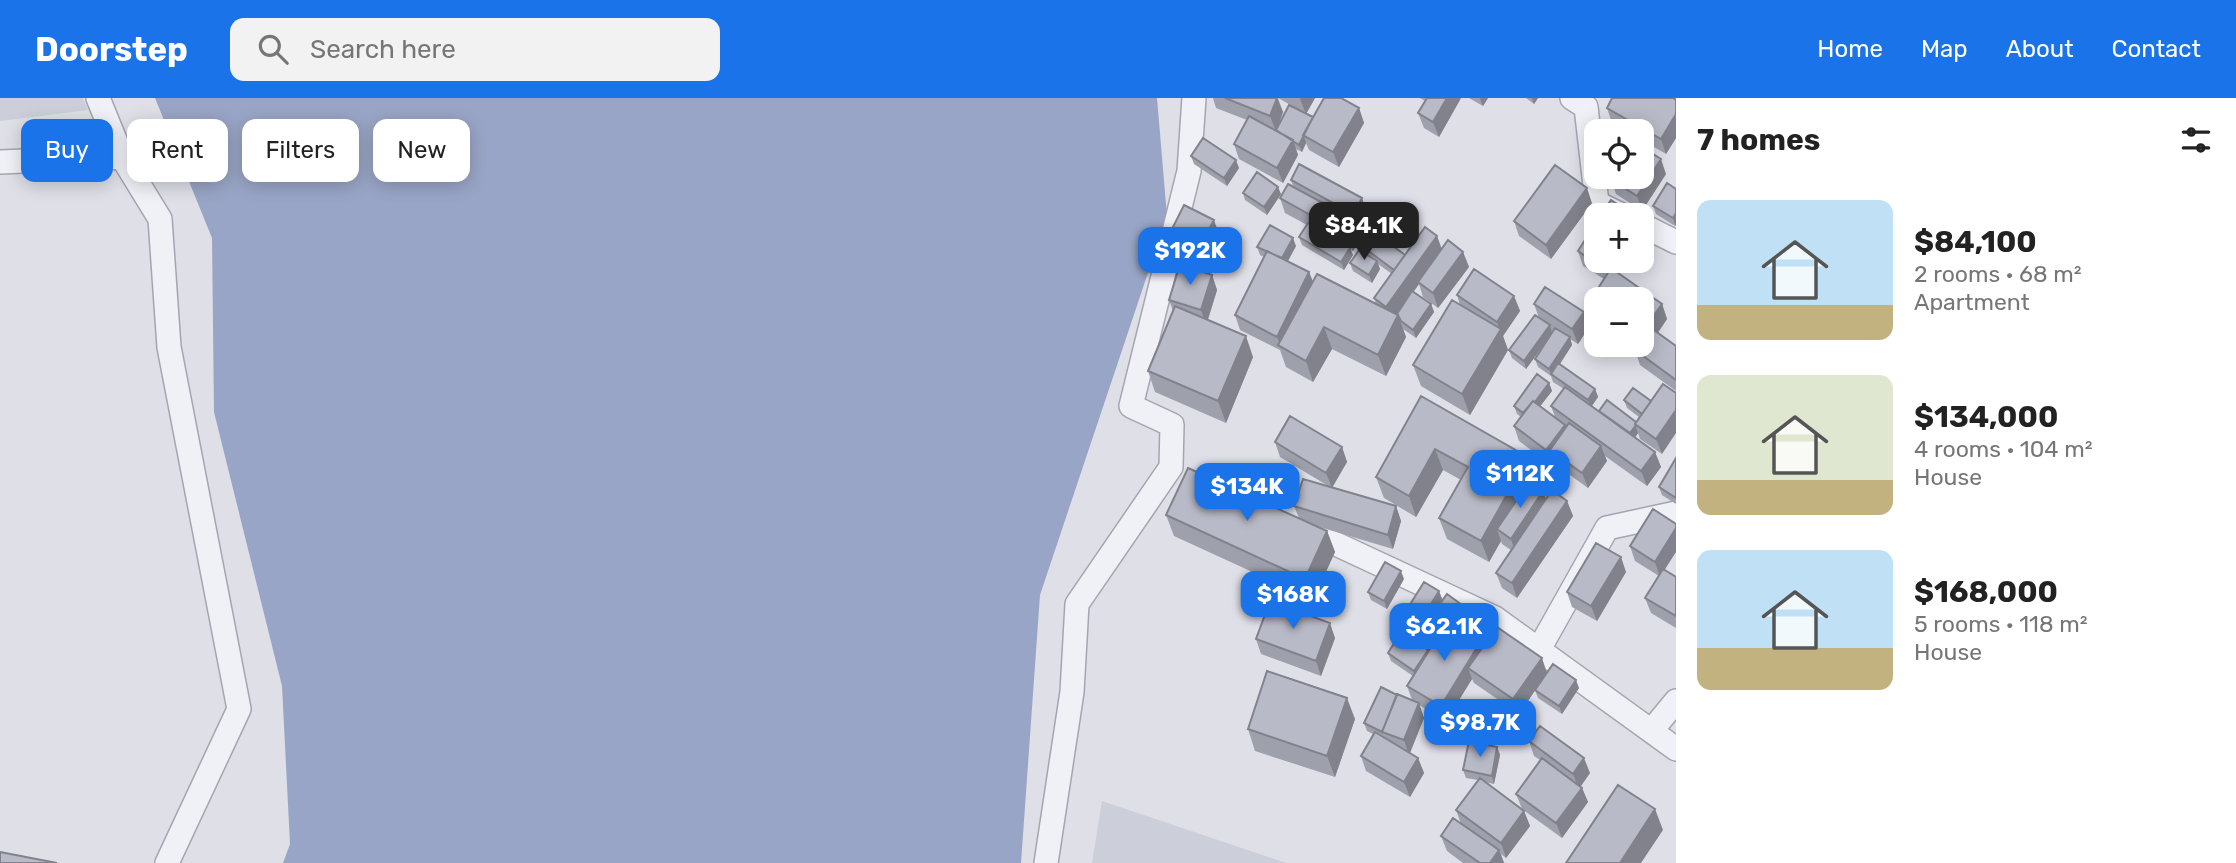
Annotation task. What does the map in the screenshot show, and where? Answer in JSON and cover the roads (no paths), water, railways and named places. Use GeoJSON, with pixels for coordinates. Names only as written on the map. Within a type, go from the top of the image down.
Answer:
{"type":"FeatureCollection","features":[{"type":"Feature","properties":{"kind":"street"},"geometry":{"type":"LineString","coordinates":[[98,98],[122,157],[160,219],[169,347],[239,709],[167,863]]}},
{"type":"Feature","properties":{"kind":"street"},"geometry":{"type":"LineString","coordinates":[[1046,863],[1072,692],[1077,604],[1171,467],[1172,425],[1131,406],[1189,171],[1194,98]]}},
{"type":"Feature","properties":{"kind":"street"},"geometry":{"type":"LineString","coordinates":[[1583,101],[1597,203]]}},
{"type":"Feature","properties":{"kind":"street"},"geometry":{"type":"LineString","coordinates":[[0,162],[122,157]]}},
{"type":"Feature","properties":{"kind":"street"},"geometry":{"type":"LineString","coordinates":[[1654,231],[1676,242]]}},
{"type":"Feature","properties":{"kind":"street"},"geometry":{"type":"LineString","coordinates":[[1171,467],[1196,479]]}},
{"type":"Feature","properties":{"kind":"street"},"geometry":{"type":"LineString","coordinates":[[1538,651],[1607,528],[1676,513]]}},
{"type":"Feature","properties":{"kind":"street"},"geometry":{"type":"LineString","coordinates":[[1283,519],[1496,618],[1676,749]]}},
{"type":"Feature","properties":{"kind":"street"},"geometry":{"type":"LineString","coordinates":[[1652,730],[1676,701]]}},
{"type":"Feature","properties":{"kind":"water"},"geometry":{"type":"Polygon","coordinates":[[[155,98],[1157,98],[1167,216],[1040,595],[1021,863],[283,863],[290,844],[282,686],[214,412],[212,238],[189,182],[228,182],[228,119],[164,119],[155,98]]]}}]}
